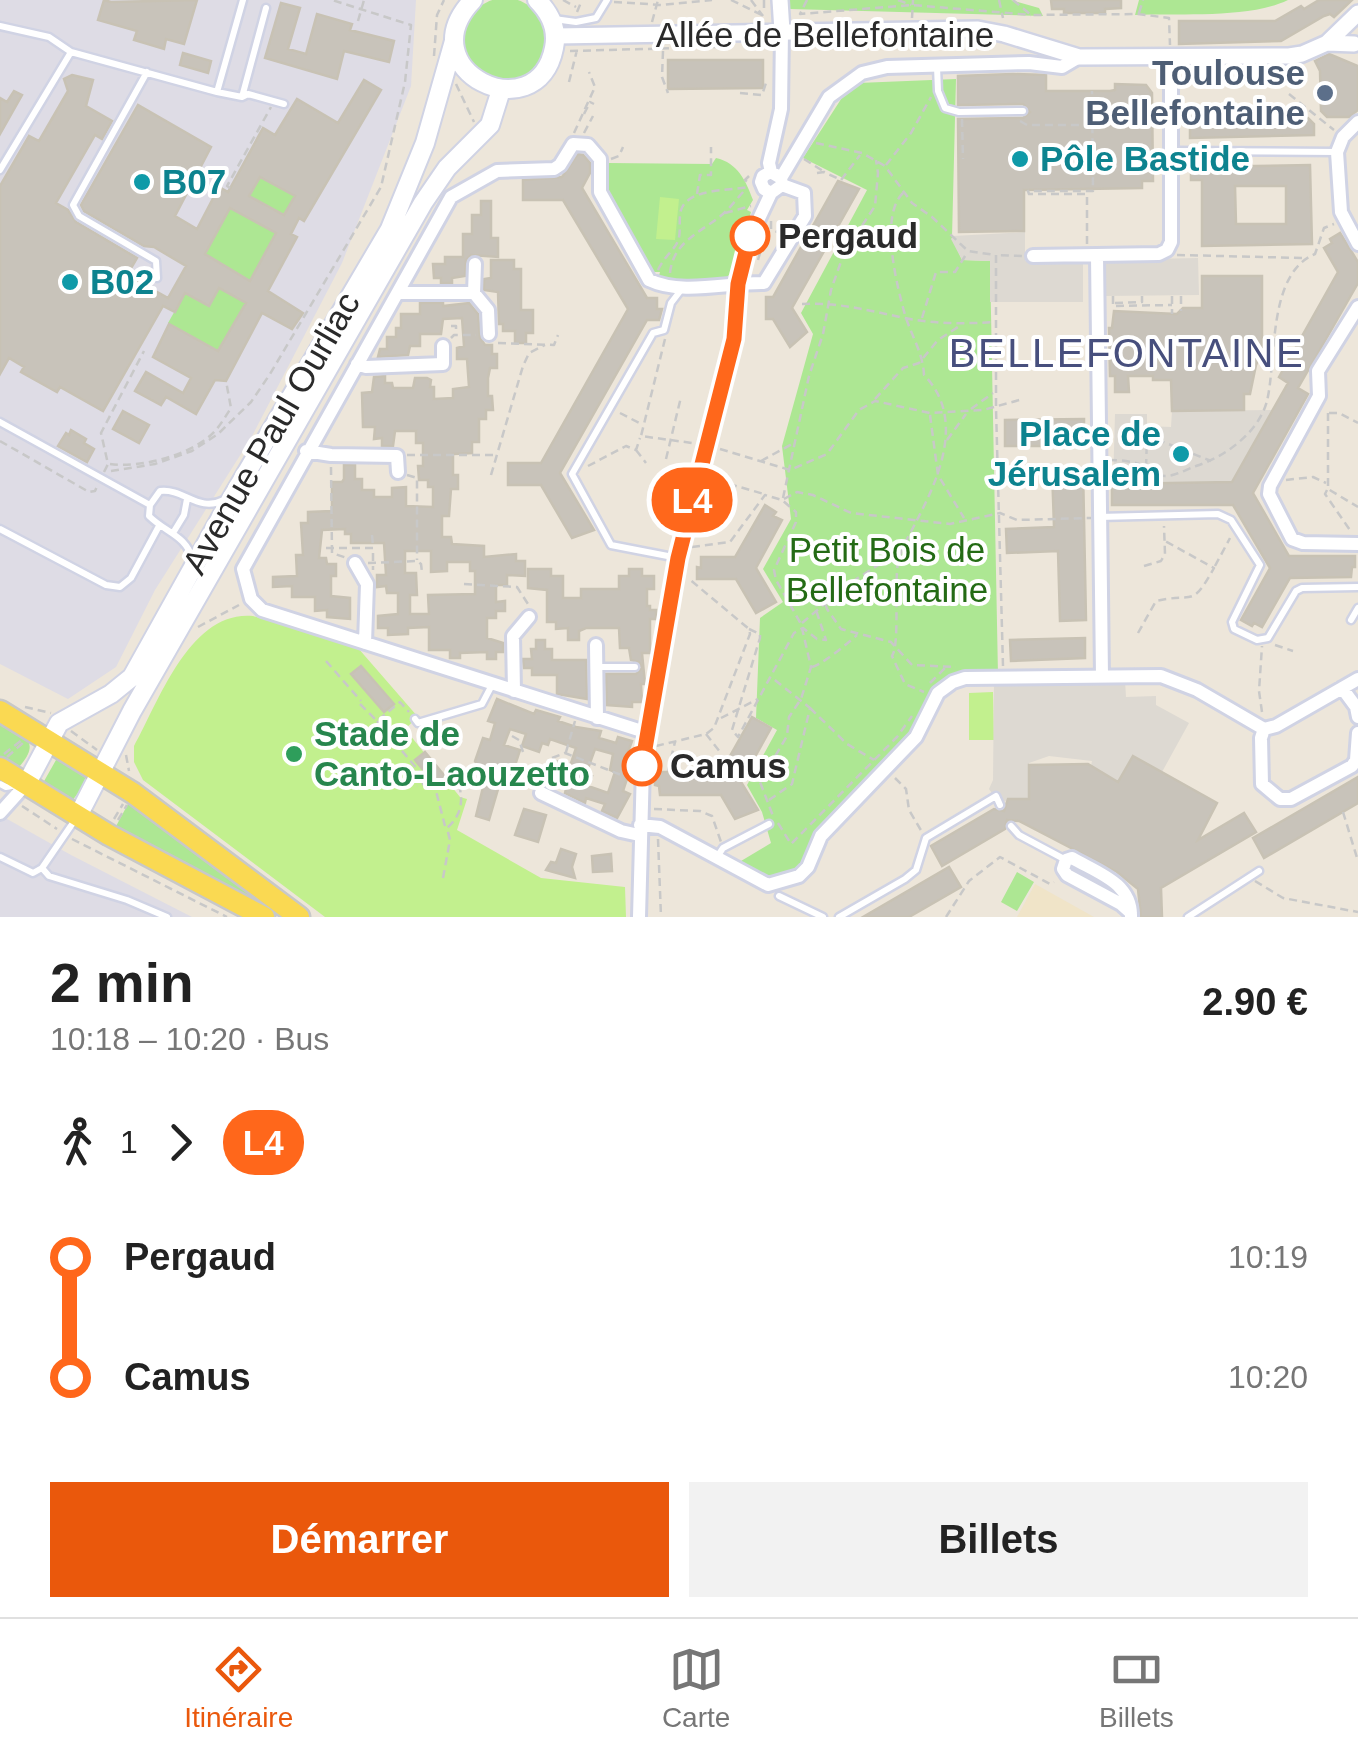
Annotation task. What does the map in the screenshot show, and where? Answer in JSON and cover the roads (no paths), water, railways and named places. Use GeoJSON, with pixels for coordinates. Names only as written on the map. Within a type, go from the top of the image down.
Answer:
{"type":"FeatureCollection","features":[{"type":"Feature","properties":{"kind":"main road"},"geometry":{"type":"LineString","coordinates":[[454,40],[458,59],[470,76],[490,88],[524,86],[534,80],[554,36],[537,0]]}},
{"type":"Feature","properties":{"kind":"main road","name":"Avenue Paul Ourliac"},"geometry":{"type":"LineString","coordinates":[[27,783],[59,724],[132,678],[234,494],[390,228],[425,143],[454,40],[455,3]]}},
{"type":"Feature","properties":{"kind":"main road","name":"Avenue Paul Ourliac"},"geometry":{"type":"LineString","coordinates":[[78,816],[132,711],[423,203],[447,168],[490,124],[501,90]]}},
{"type":"Feature","properties":{"kind":"main road"},"geometry":{"type":"LineString","coordinates":[[0,710],[101,774],[131,786],[299,917]]}},
{"type":"Feature","properties":{"kind":"main road"},"geometry":{"type":"LineString","coordinates":[[0,768],[107,834],[264,917]]}},
{"type":"Feature","properties":{"kind":"street"},"geometry":{"type":"LineString","coordinates":[[652,740],[597,718],[262,610],[250,600],[243,569],[452,197],[498,171],[554,168],[560,165],[568,148],[579,143],[595,150],[600,159],[600,192],[649,280],[669,286],[764,283],[805,216],[806,200],[804,193],[776,182],[769,163],[781,109],[780,0]]}},
{"type":"Feature","properties":{"kind":"street","name":"Allée de Bellefontaine"},"geometry":{"type":"LineString","coordinates":[[1327,43],[1352,19]]}},
{"type":"Feature","properties":{"kind":"street"},"geometry":{"type":"LineString","coordinates":[[1352,19],[1347,36],[1357,46]]}},
{"type":"Feature","properties":{"kind":"street","name":"Allée de Bellefontaine"},"geometry":{"type":"LineString","coordinates":[[554,36],[978,29],[1079,58],[1289,56],[1327,43],[1357,46]]}},
{"type":"Feature","properties":{"kind":"street"},"geometry":{"type":"LineString","coordinates":[[1033,256],[1159,254],[1167,250],[1171,56]]}},
{"type":"Feature","properties":{"kind":"street"},"geometry":{"type":"LineString","coordinates":[[639,917],[641,782],[652,740],[680,552],[736,327],[738,284],[753,227],[776,182],[829,97],[862,73],[887,67],[1031,63],[1062,67],[1079,58]]}},
{"type":"Feature","properties":{"kind":"street"},"geometry":{"type":"LineString","coordinates":[[1358,122],[1343,137],[1337,152],[1341,212],[1358,244]]}},
{"type":"Feature","properties":{"kind":"street"},"geometry":{"type":"LineString","coordinates":[[1092,256],[1102,676]]}},
{"type":"Feature","properties":{"kind":"street"},"geometry":{"type":"LineString","coordinates":[[476,264],[474,292],[488,310],[488,334]]}},
{"type":"Feature","properties":{"kind":"street"},"geometry":{"type":"LineString","coordinates":[[398,292],[474,292]]}},
{"type":"Feature","properties":{"kind":"street"},"geometry":{"type":"LineString","coordinates":[[1358,307],[1318,371],[1319,396],[1270,486],[1271,498],[1292,539],[1303,543],[1358,544]]}},
{"type":"Feature","properties":{"kind":"street"},"geometry":{"type":"LineString","coordinates":[[357,364],[444,364],[443,346]]}},
{"type":"Feature","properties":{"kind":"street"},"geometry":{"type":"LineString","coordinates":[[306,451],[398,456],[398,472]]}},
{"type":"Feature","properties":{"kind":"street"},"geometry":{"type":"LineString","coordinates":[[356,563],[367,584],[366,643]]}},
{"type":"Feature","properties":{"kind":"street"},"geometry":{"type":"LineString","coordinates":[[514,691],[514,636],[529,617]]}},
{"type":"Feature","properties":{"kind":"street"},"geometry":{"type":"LineString","coordinates":[[596,644],[597,718]]}},
{"type":"Feature","properties":{"kind":"street"},"geometry":{"type":"LineString","coordinates":[[541,793],[621,831],[660,827],[720,853],[768,885],[798,876],[808,867],[821,836],[880,764],[916,737],[933,700],[945,686],[965,678],[1161,676],[1264,730],[1358,678]]}},
{"type":"Feature","properties":{"kind":"street"},"geometry":{"type":"LineString","coordinates":[[1342,688],[1356,707],[1358,717]]}},
{"type":"Feature","properties":{"kind":"street"},"geometry":{"type":"LineString","coordinates":[[1264,730],[1261,738],[1265,787],[1280,800],[1291,800],[1352,766],[1358,733]]}},
{"type":"Feature","properties":{"kind":"street"},"geometry":{"type":"LineString","coordinates":[[0,813],[27,783]]}},
{"type":"Feature","properties":{"kind":"street"},"geometry":{"type":"LineString","coordinates":[[1072,858],[1123,888],[1132,906],[1131,915],[1121,904],[1067,875],[1063,869],[1066,860],[1072,858]]}},
{"type":"Feature","properties":{"kind":"lane"},"geometry":{"type":"LineString","coordinates":[[217,92],[243,0]]}},
{"type":"Feature","properties":{"kind":"lane"},"geometry":{"type":"LineString","coordinates":[[554,36],[576,22],[596,18],[607,1]]}},
{"type":"Feature","properties":{"kind":"lane"},"geometry":{"type":"LineString","coordinates":[[242,97],[266,8]]}},
{"type":"Feature","properties":{"kind":"lane"},"geometry":{"type":"LineString","coordinates":[[0,26],[50,37],[71,52],[217,92],[242,97],[248,94],[284,104]]}},
{"type":"Feature","properties":{"kind":"lane"},"geometry":{"type":"LineString","coordinates":[[0,170],[71,52]]}},
{"type":"Feature","properties":{"kind":"lane"},"geometry":{"type":"LineString","coordinates":[[937,67],[940,102],[952,112],[1023,111]]}},
{"type":"Feature","properties":{"kind":"lane"},"geometry":{"type":"LineString","coordinates":[[147,72],[73,205],[79,216],[156,261],[157,278]]}},
{"type":"Feature","properties":{"kind":"lane"},"geometry":{"type":"LineString","coordinates":[[1170,151],[1337,152]]}},
{"type":"Feature","properties":{"kind":"lane"},"geometry":{"type":"LineString","coordinates":[[680,552],[612,545],[572,474],[653,333],[664,330],[671,302],[685,286]]}},
{"type":"Feature","properties":{"kind":"lane"},"geometry":{"type":"LineString","coordinates":[[0,422],[150,505]]}},
{"type":"Feature","properties":{"kind":"lane"},"geometry":{"type":"LineString","coordinates":[[194,565],[190,550],[180,537],[149,516],[150,505],[160,490],[169,490],[196,504],[217,504],[234,494]]}},
{"type":"Feature","properties":{"kind":"lane"},"geometry":{"type":"LineString","coordinates":[[173,533],[184,515],[187,500]]}},
{"type":"Feature","properties":{"kind":"lane"},"geometry":{"type":"LineString","coordinates":[[1098,517],[1226,516],[1260,565],[1232,622],[1234,629],[1263,641],[1296,591],[1358,588]]}},
{"type":"Feature","properties":{"kind":"lane"},"geometry":{"type":"LineString","coordinates":[[0,528],[106,586],[120,587],[131,578],[159,526]]}},
{"type":"Feature","properties":{"kind":"lane"},"geometry":{"type":"LineString","coordinates":[[1351,620],[1358,608]]}},
{"type":"Feature","properties":{"kind":"lane"},"geometry":{"type":"LineString","coordinates":[[596,668],[634,668]]}},
{"type":"Feature","properties":{"kind":"lane"},"geometry":{"type":"LineString","coordinates":[[415,720],[418,723],[482,704],[493,684]]}},
{"type":"Feature","properties":{"kind":"lane"},"geometry":{"type":"LineString","coordinates":[[0,784],[6,787],[27,783]]}},
{"type":"Feature","properties":{"kind":"lane"},"geometry":{"type":"LineString","coordinates":[[839,917],[916,870],[926,838],[996,796],[1000,805]]}},
{"type":"Feature","properties":{"kind":"lane"},"geometry":{"type":"LineString","coordinates":[[2,859],[34,873],[42,868],[78,816]]}},
{"type":"Feature","properties":{"kind":"lane"},"geometry":{"type":"LineString","coordinates":[[720,853],[769,824]]}},
{"type":"Feature","properties":{"kind":"lane"},"geometry":{"type":"LineString","coordinates":[[1010,826],[1019,835],[1066,860]]}},
{"type":"Feature","properties":{"kind":"lane"},"geometry":{"type":"LineString","coordinates":[[42,868],[50,876],[127,900],[166,917]]}},
{"type":"Feature","properties":{"kind":"lane"},"geometry":{"type":"LineString","coordinates":[[1188,917],[1259,871]]}},
{"type":"Feature","properties":{"kind":"lane"},"geometry":{"type":"LineString","coordinates":[[779,896],[823,917]]}},
{"type":"Feature","properties":{"kind":"place","name":"Toulouse Bellefontaine"},"geometry":{"type":"Point","coordinates":[1325,93]}},
{"type":"Feature","properties":{"kind":"place","name":"Pôle Bastide"},"geometry":{"type":"Point","coordinates":[1020,159]}},
{"type":"Feature","properties":{"kind":"place","name":"B07"},"geometry":{"type":"Point","coordinates":[142,182]}},
{"type":"Feature","properties":{"kind":"place","name":"Pergaud"},"geometry":{"type":"Point","coordinates":[750,236]}},
{"type":"Feature","properties":{"kind":"place","name":"B02"},"geometry":{"type":"Point","coordinates":[70,282]}},
{"type":"Feature","properties":{"kind":"place","name":"Place de Jérusalem"},"geometry":{"type":"Point","coordinates":[1181,454]}},
{"type":"Feature","properties":{"kind":"place","name":"Stade de Canto-Laouzetto"},"geometry":{"type":"Point","coordinates":[294,754]}},
{"type":"Feature","properties":{"kind":"place","name":"Camus"},"geometry":{"type":"Point","coordinates":[642,766]}},
{"type":"Feature","properties":{"kind":"district","name":"BELLEFONTAINE"},"geometry":{"type":"Point","coordinates":[1127,353]}},
{"type":"Feature","properties":{"kind":"park label","name":"Petit Bois de Bellefontaine"},"geometry":{"type":"Point","coordinates":[887,570]}}]}
